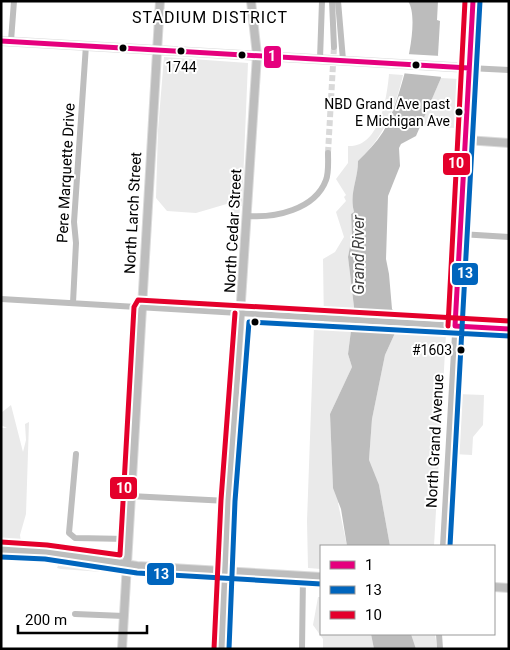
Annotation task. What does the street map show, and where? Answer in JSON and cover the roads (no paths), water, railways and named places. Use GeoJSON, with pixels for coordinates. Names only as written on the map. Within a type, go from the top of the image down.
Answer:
{"type":"FeatureCollection","features":[{"type":"Feature","properties":{"kind":"main road","name":"North Larch Street"},"geometry":{"type":"LineString","coordinates":[[122,649],[160,1]]}},
{"type":"Feature","properties":{"kind":"main road","name":"North Cedar Street"},"geometry":{"type":"LineString","coordinates":[[221,649],[228,501],[242,314],[257,55],[251,1]]}},
{"type":"Feature","properties":{"kind":"main road","name":"North Grand Avenue"},"geometry":{"type":"LineString","coordinates":[[466,140],[473,1]]}},
{"type":"Feature","properties":{"kind":"main road"},"geometry":{"type":"LineString","coordinates":[[1,41],[469,68]]}},
{"type":"Feature","properties":{"kind":"main road"},"geometry":{"type":"LineString","coordinates":[[466,140],[509,143]]}},
{"type":"Feature","properties":{"kind":"main road"},"geometry":{"type":"LineString","coordinates":[[1,549],[46,552],[127,564],[320,578]]}},
{"type":"Feature","properties":{"kind":"main road"},"geometry":{"type":"LineString","coordinates":[[495,588],[509,588]]}},
{"type":"Feature","properties":{"kind":"street"},"geometry":{"type":"LineString","coordinates":[[11,41],[14,1]]}},
{"type":"Feature","properties":{"kind":"street"},"geometry":{"type":"LineString","coordinates":[[320,59],[322,1]]}},
{"type":"Feature","properties":{"kind":"street"},"geometry":{"type":"LineString","coordinates":[[330,1],[334,48]]}},
{"type":"Feature","properties":{"kind":"street"},"geometry":{"type":"LineString","coordinates":[[338,1],[343,60]]}},
{"type":"Feature","properties":{"kind":"street","name":"Pere Marquette Drive"},"geometry":{"type":"LineString","coordinates":[[73,303],[76,243],[74,222],[86,45]]}},
{"type":"Feature","properties":{"kind":"street"},"geometry":{"type":"LineString","coordinates":[[469,68],[508,70]]}},
{"type":"Feature","properties":{"kind":"street","name":"North Grand Avenue"},"geometry":{"type":"LineString","coordinates":[[443,545],[466,140]]}},
{"type":"Feature","properties":{"kind":"street"},"geometry":{"type":"LineString","coordinates":[[248,216],[283,213],[310,200],[321,189],[326,180],[328,153]]}},
{"type":"Feature","properties":{"kind":"street"},"geometry":{"type":"LineString","coordinates":[[460,234],[509,237]]}},
{"type":"Feature","properties":{"kind":"street"},"geometry":{"type":"LineString","coordinates":[[1,299],[509,330]]}},
{"type":"Feature","properties":{"kind":"street"},"geometry":{"type":"LineString","coordinates":[[76,454],[69,534],[76,538],[128,539]]}},
{"type":"Feature","properties":{"kind":"street"},"geometry":{"type":"LineString","coordinates":[[130,496],[228,501]]}},
{"type":"Feature","properties":{"kind":"street"},"geometry":{"type":"LineString","coordinates":[[302,649],[303,576]]}},
{"type":"Feature","properties":{"kind":"street"},"geometry":{"type":"LineString","coordinates":[[75,614],[124,616]]}},
{"type":"Feature","properties":{"kind":"street"},"geometry":{"type":"LineString","coordinates":[[439,635],[440,649]]}},
{"type":"Feature","properties":{"kind":"water","name":"Grand River"},"geometry":{"type":"Polygon","coordinates":[[[408,1],[438,1],[437,20],[440,21],[438,55],[441,78],[416,136],[401,144],[399,148],[400,166],[388,196],[386,259],[392,309],[396,314],[395,333],[385,355],[372,419],[369,460],[379,485],[390,545],[347,545],[341,509],[333,488],[330,414],[352,367],[348,354],[354,307],[348,257],[352,236],[351,214],[354,212],[353,193],[358,161],[383,132],[395,105],[410,46],[412,12],[408,1]]]}},
{"type":"Feature","properties":{"kind":"water"},"geometry":{"type":"Polygon","coordinates":[[[371,635],[411,635],[416,649],[374,649],[371,635]]]}},
{"type":"Feature","properties":{"kind":"tunnel"},"geometry":{"type":"LineString","coordinates":[[328,153],[334,47]]}},
{"type":"Feature","properties":{"kind":"place","name":"1744"},"geometry":{"type":"Point","coordinates":[181,51]}},
{"type":"Feature","properties":{"kind":"place","name":"NBD Grand Ave past E Michigan Ave"},"geometry":{"type":"Point","coordinates":[459,112]}},
{"type":"Feature","properties":{"kind":"place","name":"#1603"},"geometry":{"type":"Point","coordinates":[461,350]}},
{"type":"Feature","properties":{"kind":"district","name":"STADIUM DISTRICT"},"geometry":{"type":"Point","coordinates":[210,17]}}]}
